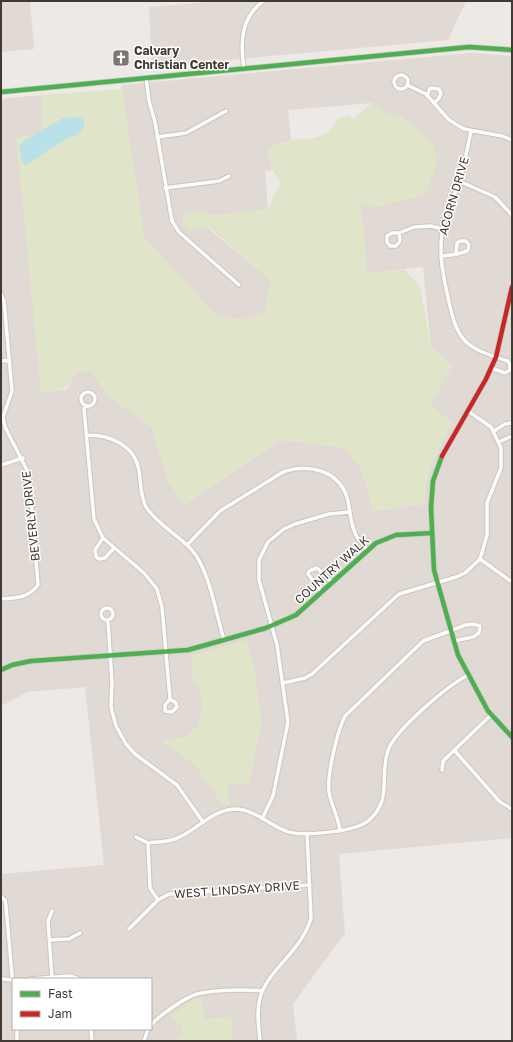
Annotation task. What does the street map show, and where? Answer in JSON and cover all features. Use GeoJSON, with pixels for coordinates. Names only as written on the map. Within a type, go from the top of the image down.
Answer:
{"type":"FeatureCollection","features":[{"type":"Feature","properties":{"kind":"street"},"geometry":{"type":"LineString","coordinates":[[244,68],[242,46],[243,31],[247,20],[262,1]]}},
{"type":"Feature","properties":{"kind":"street"},"geometry":{"type":"LineString","coordinates":[[1,92],[469,47],[512,50]]}},
{"type":"Feature","properties":{"kind":"street"},"geometry":{"type":"LineString","coordinates":[[146,78],[148,101],[157,137],[169,214],[175,227],[239,285]]}},
{"type":"Feature","properties":{"kind":"street"},"geometry":{"type":"LineString","coordinates":[[407,85],[428,96],[449,120],[464,129],[512,140]]}},
{"type":"Feature","properties":{"kind":"street"},"geometry":{"type":"LineString","coordinates":[[428,96],[430,88],[439,89],[441,93],[439,98],[434,103]]}},
{"type":"Feature","properties":{"kind":"street"},"geometry":{"type":"LineString","coordinates":[[157,137],[186,133],[226,111]]}},
{"type":"Feature","properties":{"kind":"street","name":"ACORN DRIVE"},"geometry":{"type":"LineString","coordinates":[[471,131],[459,182],[443,229],[441,256],[453,320],[458,333],[473,348],[508,361],[510,365],[510,370],[505,373],[501,373],[491,368]]}},
{"type":"Feature","properties":{"kind":"street"},"geometry":{"type":"LineString","coordinates":[[165,188],[219,181],[229,176]]}},
{"type":"Feature","properties":{"kind":"street"},"geometry":{"type":"LineString","coordinates":[[459,182],[495,197],[512,215]]}},
{"type":"Feature","properties":{"kind":"street"},"geometry":{"type":"LineString","coordinates":[[400,233],[400,241],[396,246],[390,246],[387,242],[388,236],[392,233],[400,233],[414,227],[421,226],[443,229]]}},
{"type":"Feature","properties":{"kind":"street"},"geometry":{"type":"LineString","coordinates":[[441,256],[456,254],[468,250],[469,245],[466,241],[460,241],[457,243],[456,254]]}},
{"type":"Feature","properties":{"kind":"street"},"geometry":{"type":"LineString","coordinates":[[512,287],[496,357],[468,411],[441,457],[436,470],[431,493],[432,556],[458,655],[491,715],[512,737]]}},
{"type":"Feature","properties":{"kind":"street","name":"BEVERLY DRIVE"},"geometry":{"type":"LineString","coordinates":[[1,294],[4,301],[12,391],[3,417],[5,427],[23,458],[30,474],[38,585],[33,592],[24,597],[1,599]]}},
{"type":"Feature","properties":{"kind":"street"},"geometry":{"type":"LineString","coordinates":[[1,361],[10,360]]}},
{"type":"Feature","properties":{"kind":"street"},"geometry":{"type":"LineString","coordinates":[[86,405],[84,409],[94,519],[103,538],[144,573],[157,589],[162,607],[170,699]]}},
{"type":"Feature","properties":{"kind":"street"},"geometry":{"type":"LineString","coordinates":[[282,683],[297,680],[312,674],[399,594],[465,573],[480,559],[487,535],[487,503],[501,468],[502,459],[499,442],[494,431],[485,422],[468,411]]}},
{"type":"Feature","properties":{"kind":"street"},"geometry":{"type":"LineString","coordinates":[[494,431],[505,424],[512,423]]}},
{"type":"Feature","properties":{"kind":"street"},"geometry":{"type":"LineString","coordinates":[[87,436],[109,437],[118,441],[132,453],[138,465],[141,493],[147,507],[155,518],[187,545],[201,563],[224,640]]}},
{"type":"Feature","properties":{"kind":"street"},"geometry":{"type":"LineString","coordinates":[[499,442],[512,436]]}},
{"type":"Feature","properties":{"kind":"street"},"geometry":{"type":"LineString","coordinates":[[1,465],[23,458]]}},
{"type":"Feature","properties":{"kind":"street"},"geometry":{"type":"LineString","coordinates":[[187,545],[220,511],[284,472],[292,469],[309,467],[318,469],[331,476],[343,490],[350,512],[353,530],[368,550]]}},
{"type":"Feature","properties":{"kind":"street"},"geometry":{"type":"LineString","coordinates":[[262,819],[273,796],[287,729],[288,715],[277,645],[260,588],[258,569],[261,552],[275,535],[295,524],[329,514],[350,512]]}},
{"type":"Feature","properties":{"kind":"street","name":"COUNTRY WALK"},"geometry":{"type":"LineString","coordinates":[[1,670],[12,665],[31,661],[188,650],[271,626],[296,615],[376,543],[391,536],[432,533]]}},
{"type":"Feature","properties":{"kind":"street"},"geometry":{"type":"LineString","coordinates":[[103,538],[95,550],[96,557],[99,559],[105,558],[114,548]]}},
{"type":"Feature","properties":{"kind":"street"},"geometry":{"type":"LineString","coordinates":[[480,559],[512,581]]}},
{"type":"Feature","properties":{"kind":"street"},"geometry":{"type":"LineString","coordinates":[[322,593],[310,579],[308,574],[310,571],[317,568],[333,583]]}},
{"type":"Feature","properties":{"kind":"street"},"geometry":{"type":"LineString","coordinates":[[108,621],[112,683],[111,707],[113,717],[120,734],[135,754],[177,785],[203,822]]}},
{"type":"Feature","properties":{"kind":"street"},"geometry":{"type":"LineString","coordinates":[[340,831],[338,814],[331,800],[328,787],[339,729],[345,716],[416,646],[430,638],[466,625],[474,624],[480,626],[479,633],[473,637],[454,641]]}},
{"type":"Feature","properties":{"kind":"street"},"geometry":{"type":"LineString","coordinates":[[136,837],[148,842],[176,839],[222,811],[229,810],[245,811],[288,832],[307,833],[340,831],[361,826],[378,810],[384,796],[386,758],[389,748],[397,734],[446,688],[468,675]]}},
{"type":"Feature","properties":{"kind":"street"},"geometry":{"type":"LineString","coordinates":[[442,770],[443,760],[491,715]]}},
{"type":"Feature","properties":{"kind":"street"},"geometry":{"type":"LineString","coordinates":[[454,750],[500,802],[512,809]]}},
{"type":"Feature","properties":{"kind":"street"},"geometry":{"type":"LineString","coordinates":[[260,1041],[258,1011],[262,991],[308,930],[311,918],[307,833]]}},
{"type":"Feature","properties":{"kind":"street"},"geometry":{"type":"LineString","coordinates":[[148,842],[150,888],[158,900]]}},
{"type":"Feature","properties":{"kind":"street","name":"WEST LINDSAY DRIVE"},"geometry":{"type":"LineString","coordinates":[[130,929],[158,900],[162,897],[176,893],[310,885]]}},
{"type":"Feature","properties":{"kind":"street"},"geometry":{"type":"LineString","coordinates":[[1,897],[5,900],[6,906],[13,978]]}},
{"type":"Feature","properties":{"kind":"street"},"geometry":{"type":"LineString","coordinates":[[52,911],[48,921],[52,977]]}},
{"type":"Feature","properties":{"kind":"street"},"geometry":{"type":"LineString","coordinates":[[49,940],[70,939],[80,933]]}},
{"type":"Feature","properties":{"kind":"street"},"geometry":{"type":"LineString","coordinates":[[41,978],[70,976],[76,978]]}},
{"type":"Feature","properties":{"kind":"street"},"geometry":{"type":"LineString","coordinates":[[1,979],[12,980]]}},
{"type":"Feature","properties":{"kind":"street"},"geometry":{"type":"LineString","coordinates":[[152,1024],[189,997],[198,994],[228,991],[262,991]]}},
{"type":"Feature","properties":{"kind":"street"},"geometry":{"type":"LineString","coordinates":[[17,1030],[17,1041]]}},
{"type":"Feature","properties":{"kind":"street"},"geometry":{"type":"LineString","coordinates":[[91,1030],[92,1041]]}},
{"type":"Feature","properties":{"kind":"street"},"geometry":{"type":"LineString","coordinates":[[144,1041],[148,1030]]}},
{"type":"Feature","properties":{"kind":"shaded area"},"geometry":{"type":"Polygon","coordinates":[[[1,1],[30,1],[34,49],[1,52],[1,1]]]}},
{"type":"Feature","properties":{"kind":"shaded area"},"geometry":{"type":"Polygon","coordinates":[[[222,1],[466,1],[448,40],[249,58],[152,70],[149,7],[222,1]]]}},
{"type":"Feature","properties":{"kind":"shaded area"},"geometry":{"type":"Polygon","coordinates":[[[472,53],[512,56],[512,838],[339,854],[345,933],[293,1004],[297,1041],[1,1041],[1,874],[104,865],[85,687],[28,692],[1,706],[1,99],[41,95],[43,135],[41,392],[66,390],[76,372],[91,371],[108,396],[152,427],[168,481],[185,505],[280,440],[343,447],[360,467],[374,511],[424,504],[428,471],[452,423],[430,405],[452,365],[431,347],[423,267],[367,273],[361,205],[425,183],[431,147],[372,103],[288,110],[294,168],[265,171],[268,209],[209,217],[209,229],[271,280],[265,312],[242,320],[215,315],[144,237],[121,85],[472,53]]]}},
{"type":"Feature","properties":{"kind":"green space"},"geometry":{"type":"Polygon","coordinates":[[[122,89],[144,237],[215,315],[242,320],[265,312],[271,280],[210,228],[195,230],[183,224],[182,218],[186,213],[205,212],[216,215],[268,209],[281,181],[269,163],[269,149],[287,141],[315,138],[323,135],[331,129],[337,119],[348,115],[353,119],[372,103],[388,114],[401,117],[412,125],[433,145],[438,159],[434,173],[424,195],[374,208],[365,204],[361,205],[367,273],[404,269],[420,287],[431,347],[452,365],[431,405],[452,423],[428,471],[424,504],[374,511],[360,467],[343,447],[280,440],[185,505],[168,481],[152,427],[108,396],[91,371],[76,372],[63,389],[54,392],[41,393],[16,137],[43,134],[41,95],[122,89]]]}},
{"type":"Feature","properties":{"kind":"green space"},"geometry":{"type":"Polygon","coordinates":[[[247,640],[255,672],[262,723],[249,784],[228,783],[229,804],[222,805],[196,766],[161,740],[183,738],[198,726],[203,705],[200,692],[193,681],[191,655],[247,640]]]}},
{"type":"Feature","properties":{"kind":"green space"},"geometry":{"type":"Polygon","coordinates":[[[202,997],[204,1019],[231,1017],[233,1041],[176,1041],[183,1029],[171,1015],[194,999],[202,997]]]}},
{"type":"Feature","properties":{"kind":"water"},"geometry":{"type":"Polygon","coordinates":[[[78,117],[84,120],[84,127],[78,135],[66,139],[26,165],[22,162],[19,146],[24,141],[63,118],[78,117]]]}},
{"type":"Feature","properties":{"kind":"traffic: fast"},"geometry":{"type":"LineString","coordinates":[[1,92],[469,47],[512,50]]}},
{"type":"Feature","properties":{"kind":"traffic: fast"},"geometry":{"type":"LineString","coordinates":[[442,456],[433,481],[431,508],[434,570],[458,655],[488,711],[512,737]]}},
{"type":"Feature","properties":{"kind":"traffic: fast"},"geometry":{"type":"LineString","coordinates":[[1,670],[12,665],[31,661],[188,650],[266,628],[296,615],[376,543],[396,535],[432,533]]}},
{"type":"Feature","properties":{"kind":"traffic: jam"},"geometry":{"type":"LineString","coordinates":[[442,456],[486,379],[496,357],[512,287]]}},
{"type":"Feature","properties":{"kind":"place","name":"Calvary Christian Center"},"geometry":{"type":"Point","coordinates":[121,58]}}]}
